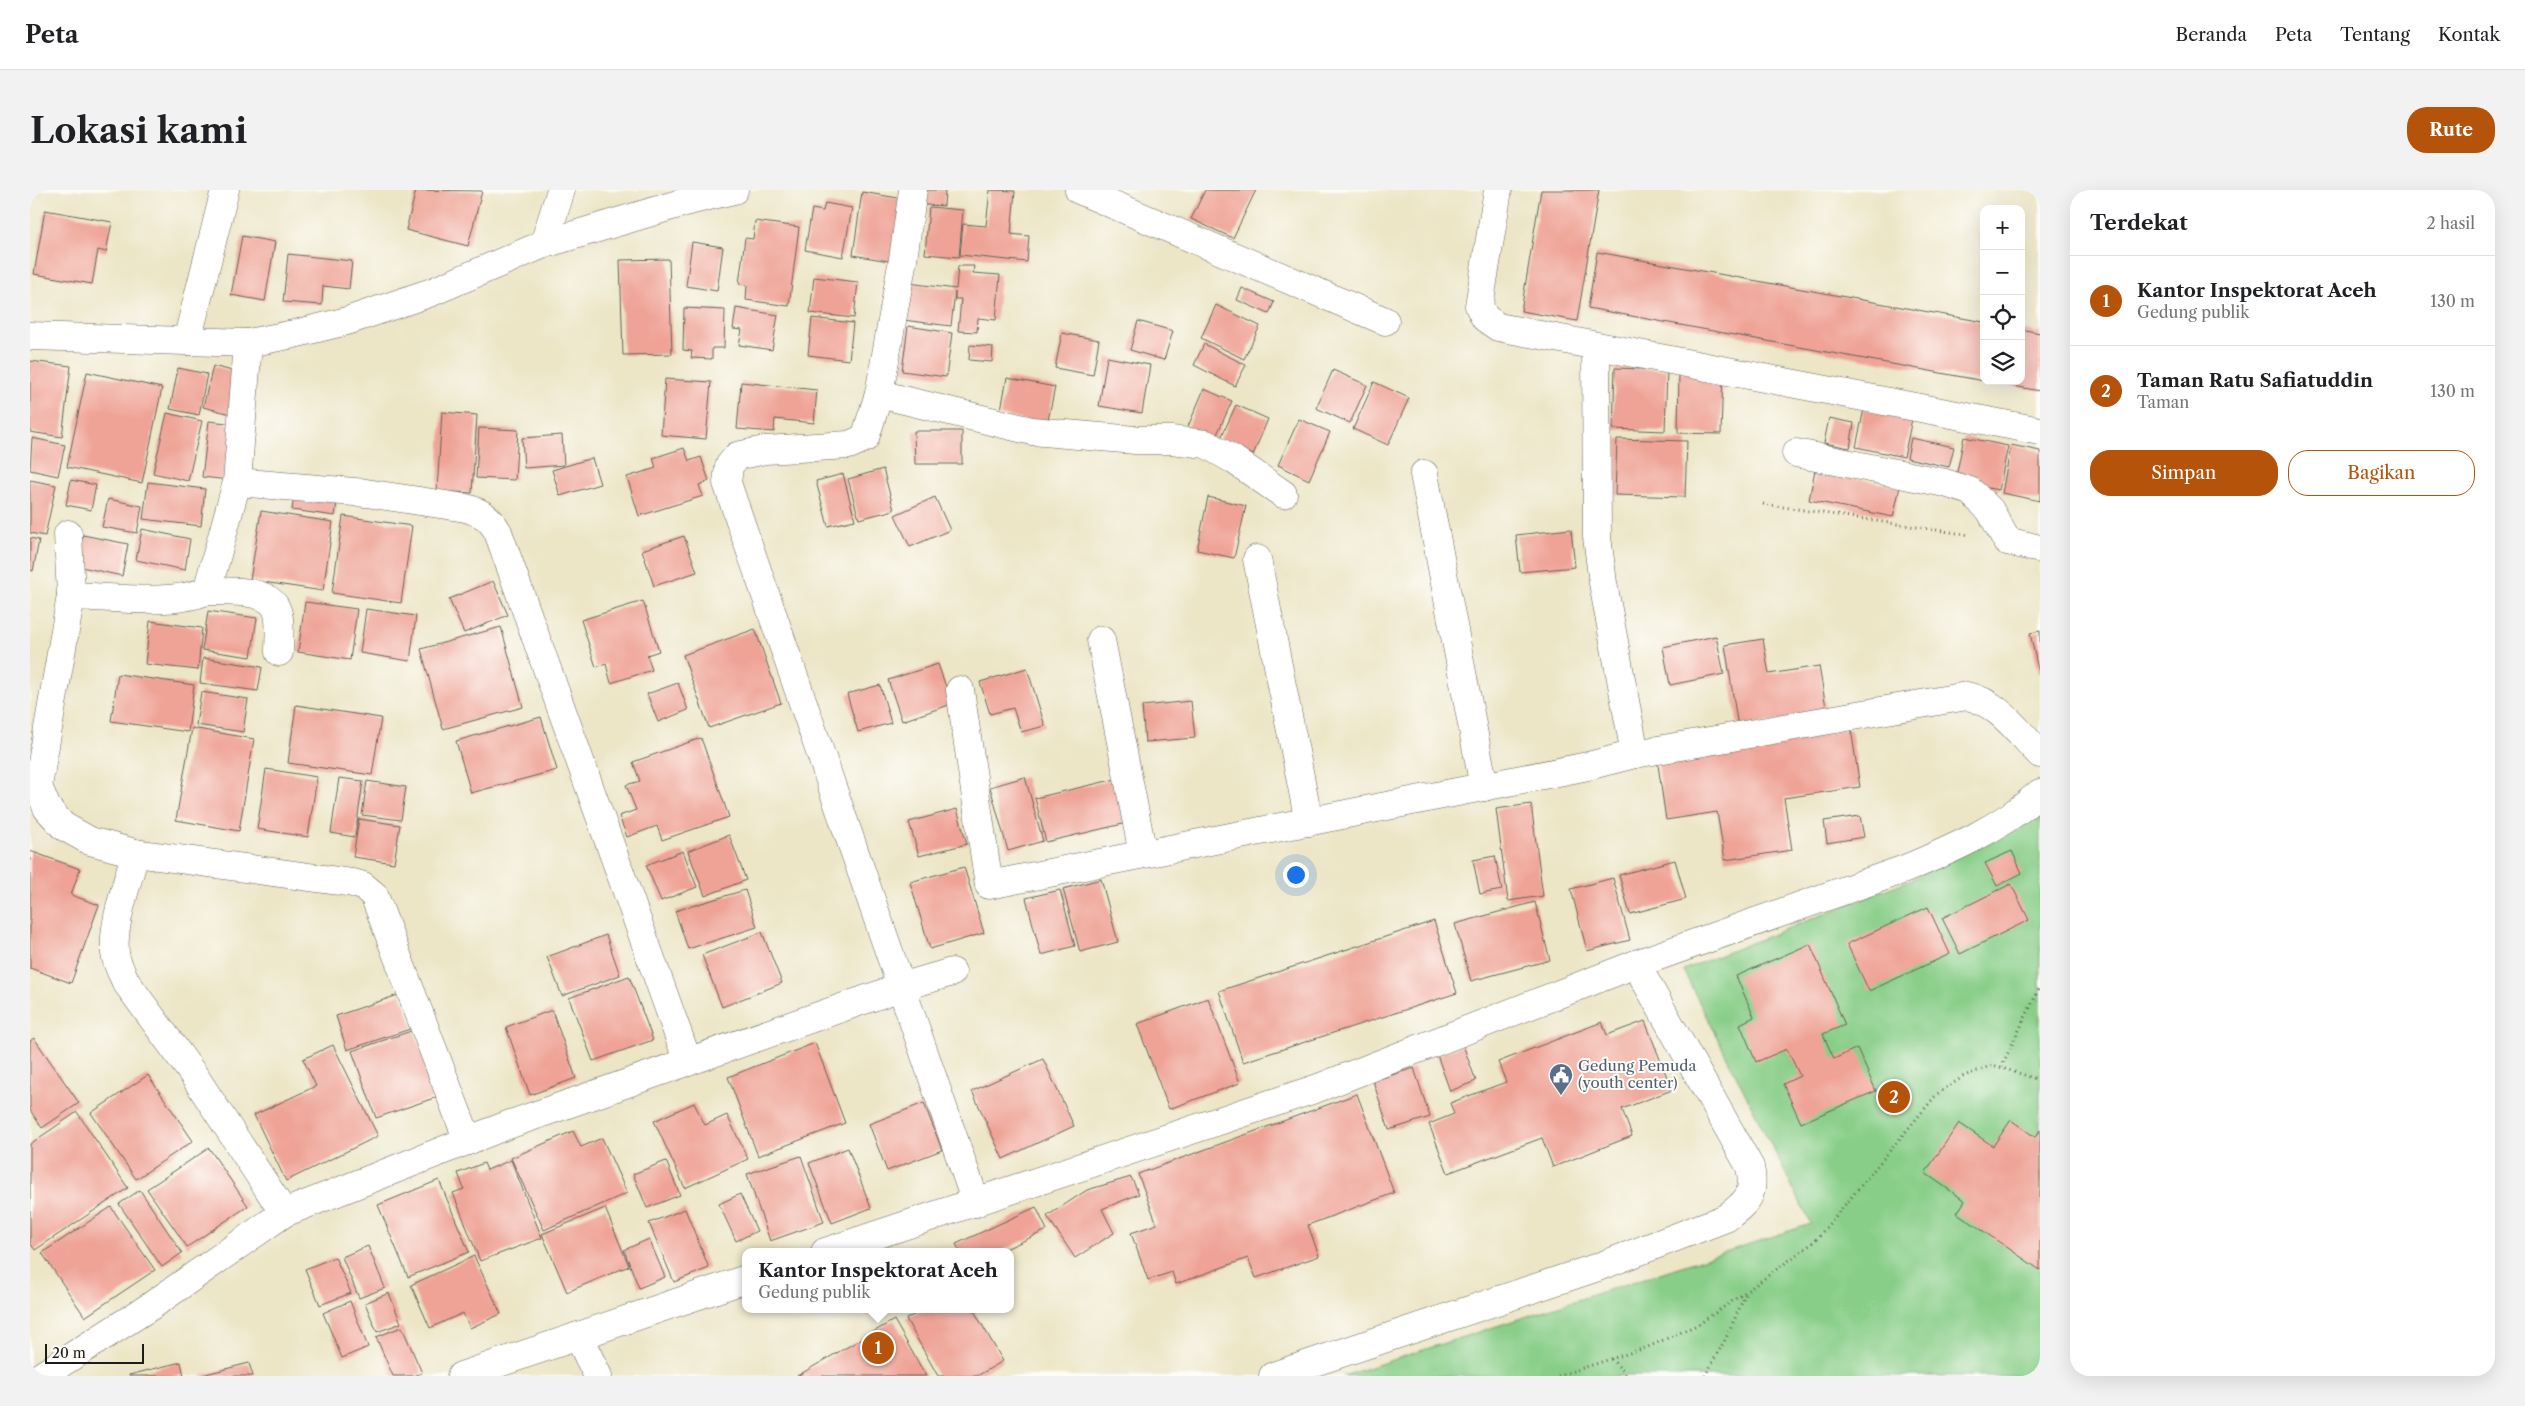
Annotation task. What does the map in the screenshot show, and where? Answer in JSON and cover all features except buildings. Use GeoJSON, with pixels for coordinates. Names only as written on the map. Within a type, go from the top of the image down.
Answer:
{"type":"FeatureCollection","features":[{"type":"Feature","properties":{"kind":"street"},"geometry":{"type":"LineString","coordinates":[[187,341],[225,190]]}},
{"type":"Feature","properties":{"kind":"street"},"geometry":{"type":"LineString","coordinates":[[544,244],[561,190]]}},
{"type":"Feature","properties":{"kind":"street"},"geometry":{"type":"LineString","coordinates":[[30,336],[248,343],[302,332],[432,292],[544,244],[734,190]]}},
{"type":"Feature","properties":{"kind":"street"},"geometry":{"type":"LineString","coordinates":[[913,190],[904,258],[879,394],[865,438],[849,445],[765,450],[737,456],[729,466],[727,483],[976,1203]]}},
{"type":"Feature","properties":{"kind":"street"},"geometry":{"type":"LineString","coordinates":[[1079,190],[1385,321]]}},
{"type":"Feature","properties":{"kind":"street"},"geometry":{"type":"LineString","coordinates":[[1498,190],[1480,306],[1485,318],[1498,327],[1596,348],[2040,431]]}},
{"type":"Feature","properties":{"kind":"street"},"geometry":{"type":"LineString","coordinates":[[207,591],[238,482],[248,343]]}},
{"type":"Feature","properties":{"kind":"street"},"geometry":{"type":"LineString","coordinates":[[1596,348],[1597,537],[1603,583],[1635,754]]}},
{"type":"Feature","properties":{"kind":"street"},"geometry":{"type":"LineString","coordinates":[[879,394],[1032,431],[1206,444],[1234,460],[1282,494]]}},
{"type":"Feature","properties":{"kind":"street"},"geometry":{"type":"LineString","coordinates":[[1796,453],[1944,483],[1970,491],[1990,510],[2007,541],[2040,549]]}},
{"type":"Feature","properties":{"kind":"street"},"geometry":{"type":"LineString","coordinates":[[1424,474],[1484,787]]}},
{"type":"Feature","properties":{"kind":"street"},"geometry":{"type":"LineString","coordinates":[[238,482],[366,492],[466,508],[490,518],[502,542],[688,1062]]}},
{"type":"Feature","properties":{"kind":"street"},"geometry":{"type":"LineString","coordinates":[[68,534],[71,596],[34,785],[48,808],[63,826],[90,841],[135,854],[353,883],[363,886],[374,895],[468,1141]]}},
{"type":"Feature","properties":{"kind":"street"},"geometry":{"type":"LineString","coordinates":[[1257,559],[1309,822]]}},
{"type":"Feature","properties":{"kind":"street"},"geometry":{"type":"LineString","coordinates":[[71,596],[171,599],[194,596],[207,591],[265,597],[275,606],[278,620],[279,652]]}},
{"type":"Feature","properties":{"kind":"street"},"geometry":{"type":"LineString","coordinates":[[1101,640],[1143,854]]}},
{"type":"Feature","properties":{"kind":"street"},"geometry":{"type":"LineString","coordinates":[[960,690],[989,885],[1588,766],[1635,754],[1967,696],[1981,699],[1992,706],[2040,754]]}},
{"type":"Feature","properties":{"kind":"street"},"geometry":{"type":"LineString","coordinates":[[836,1248],[1318,1088],[1636,964],[1773,917],[1947,851],[2000,824],[2040,793]]}},
{"type":"Feature","properties":{"kind":"street"},"geometry":{"type":"LineString","coordinates":[[135,854],[115,934],[115,954],[120,970],[126,982],[193,1074],[284,1213]]}},
{"type":"Feature","properties":{"kind":"street"},"geometry":{"type":"LineString","coordinates":[[1273,1376],[1598,1267],[1726,1218],[1750,1196],[1754,1183],[1750,1167],[1636,964]]}},
{"type":"Feature","properties":{"kind":"street"},"geometry":{"type":"LineString","coordinates":[[41,1376],[151,1306],[284,1213],[468,1141],[688,1062],[952,972]]}},
{"type":"Feature","properties":{"kind":"street"},"geometry":{"type":"LineString","coordinates":[[461,1376],[742,1280]]}},
{"type":"Feature","properties":{"kind":"street"},"geometry":{"type":"LineString","coordinates":[[578,1336],[598,1376]]}},
{"type":"Feature","properties":{"kind":"path"},"geometry":{"type":"LineString","coordinates":[[1763,504],[2007,541]]}},
{"type":"Feature","properties":{"kind":"path"},"geometry":{"type":"LineString","coordinates":[[2001,1067],[2040,986]]}},
{"type":"Feature","properties":{"kind":"path"},"geometry":{"type":"LineString","coordinates":[[1558,1376],[1648,1347],[1699,1324],[1814,1242],[1937,1094],[1964,1076],[1993,1065],[2040,1080]]}},
{"type":"Feature","properties":{"kind":"path"},"geometry":{"type":"LineString","coordinates":[[1705,1376],[1726,1338],[1747,1291]]}},
{"type":"Feature","properties":{"kind":"path"},"geometry":{"type":"LineString","coordinates":[[1611,1359],[1628,1376]]}},
{"type":"Feature","properties":{"kind":"green space"},"geometry":{"type":"Polygon","coordinates":[[[2040,813],[2040,1376],[1343,1376],[1811,1224],[1683,970],[1912,879],[2040,813]]]}},
{"type":"Feature","properties":{"kind":"place","name":"Gedung Pemuda (youth center)"},"geometry":{"type":"Point","coordinates":[1561,1096]}},
{"type":"Feature","properties":{"kind":"place","name":"Taman Ratu Safiatuddin"},"geometry":{"type":"Point","coordinates":[1894,1097]}},
{"type":"Feature","properties":{"kind":"place","name":"Kantor Inspektorat Aceh"},"geometry":{"type":"Point","coordinates":[878,1348]}}]}
